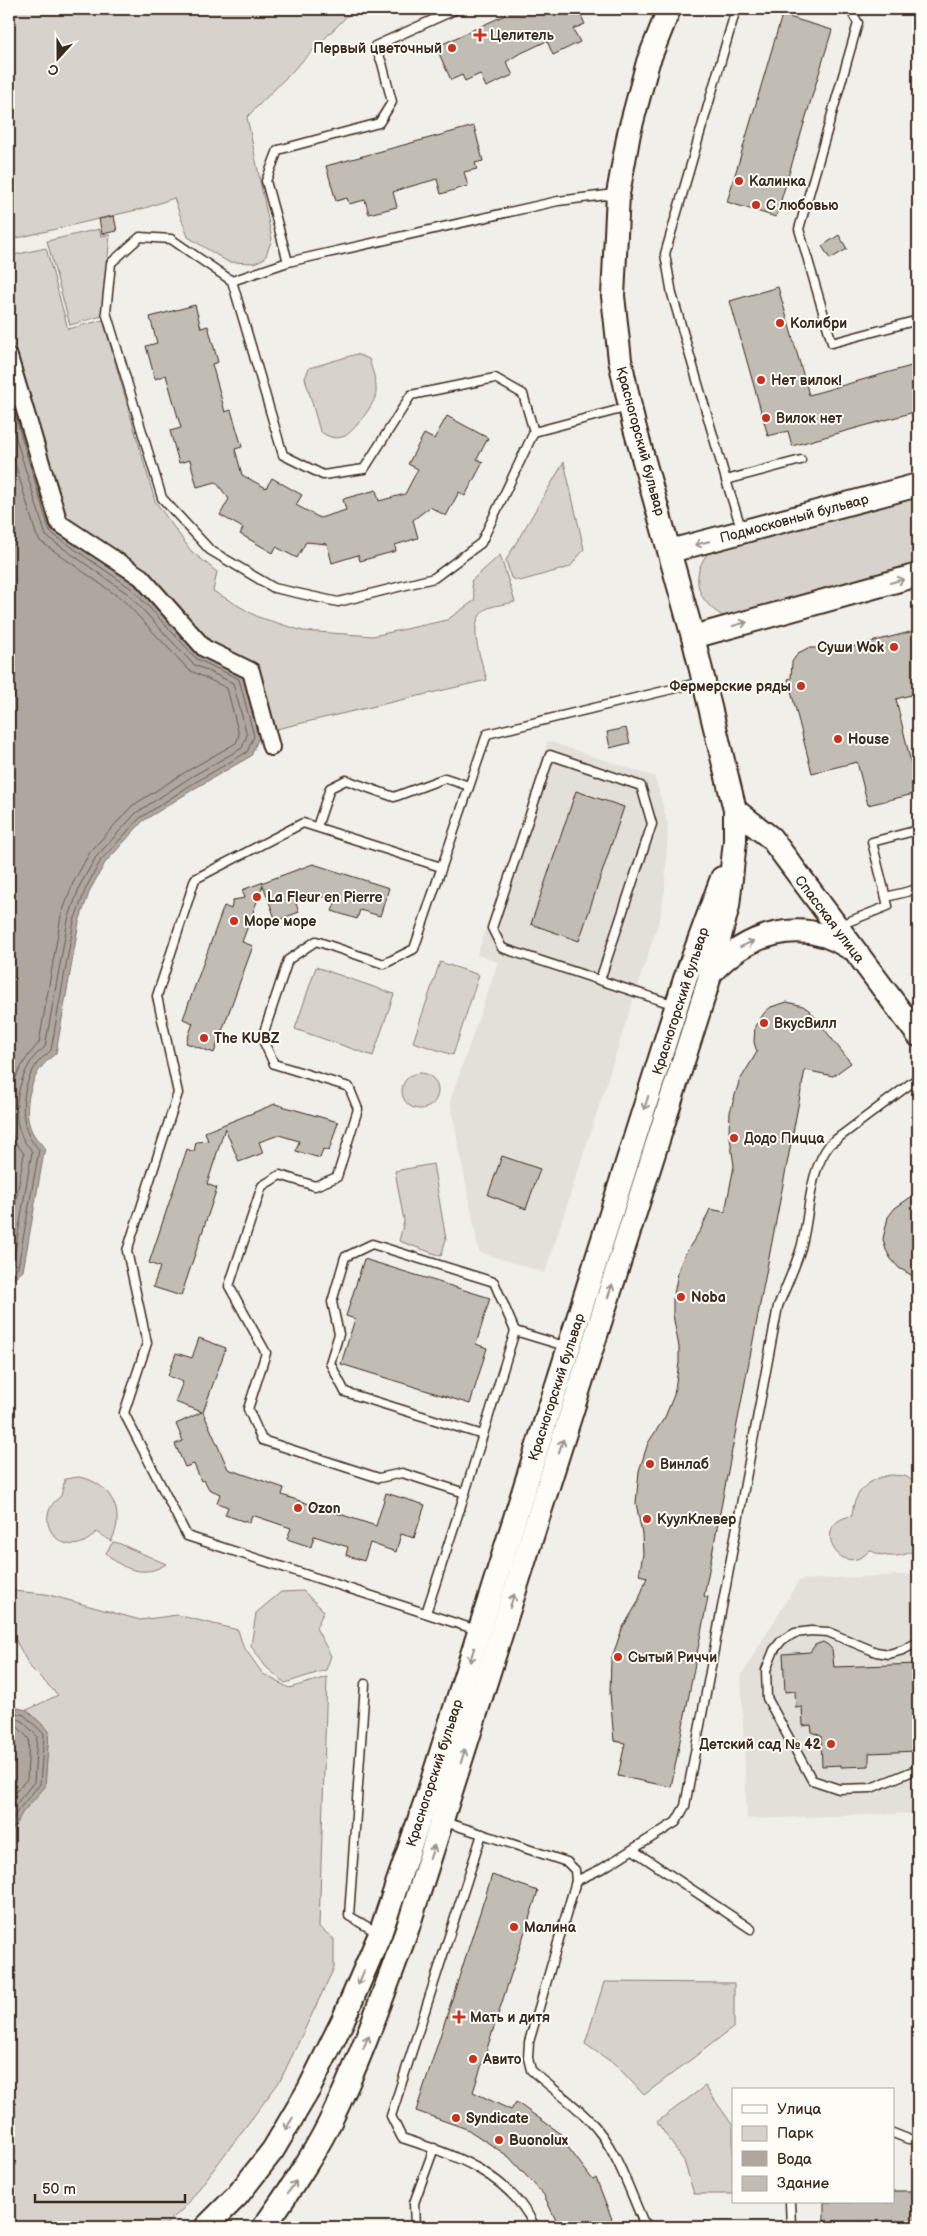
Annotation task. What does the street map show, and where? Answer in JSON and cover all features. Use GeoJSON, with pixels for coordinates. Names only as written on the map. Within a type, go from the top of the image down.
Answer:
{"type":"FeatureCollection","features":[{"type":"Feature","properties":{"kind":"main road","name":"Красногорский бульвар"},"geometry":{"type":"LineString","coordinates":[[264,2227],[297,2180],[329,2125],[366,2043],[407,1930],[710,974],[728,906],[736,842],[735,810],[693,638],[630,406],[620,360],[613,296],[618,194],[629,133],[648,62],[669,9]]}},
{"type":"Feature","properties":{"kind":"main road","name":"Подмосковный бульвар"},"geometry":{"type":"LineString","coordinates":[[670,551],[918,485]]}},
{"type":"Feature","properties":{"kind":"main road"},"geometry":{"type":"LineString","coordinates":[[693,638],[918,576]]}},
{"type":"Feature","properties":{"kind":"main road","name":"Спасская улица"},"geometry":{"type":"LineString","coordinates":[[735,810],[771,838],[918,1035]]}},
{"type":"Feature","properties":{"kind":"main road","name":"Красногорский бульвар"},"geometry":{"type":"LineString","coordinates":[[206,2227],[237,2196],[273,2150],[305,2097],[343,2020],[380,1934],[415,1833],[677,1006],[736,842]]}},
{"type":"Feature","properties":{"kind":"main road"},"geometry":{"type":"LineString","coordinates":[[710,974],[724,959],[739,948],[754,940],[792,930],[817,932],[836,939],[855,951]]}},
{"type":"Feature","properties":{"kind":"street"},"geometry":{"type":"LineString","coordinates":[[9,357],[59,523],[141,577],[204,648],[251,672],[271,747]]}},
{"type":"Feature","properties":{"kind":"lane"},"geometry":{"type":"LineString","coordinates":[[288,262],[266,181],[278,150],[379,123],[392,102],[382,63],[375,46],[447,11],[456,9]]}},
{"type":"Feature","properties":{"kind":"lane"},"geometry":{"type":"LineString","coordinates":[[736,9],[665,254],[672,294],[743,532]]}},
{"type":"Feature","properties":{"kind":"lane"},"geometry":{"type":"LineString","coordinates":[[850,9],[858,23],[799,229],[832,343],[918,320]]}},
{"type":"Feature","properties":{"kind":"lane"},"geometry":{"type":"LineString","coordinates":[[232,281],[288,262],[558,201],[618,194]]}},
{"type":"Feature","properties":{"kind":"lane"},"geometry":{"type":"LineString","coordinates":[[140,237],[171,239],[232,281],[283,455],[323,476],[364,469],[410,395],[495,378],[523,394],[534,432],[480,543],[434,578],[338,602],[274,588],[210,550],[162,498],[106,312],[111,263],[140,237]]}},
{"type":"Feature","properties":{"kind":"lane"},"geometry":{"type":"LineString","coordinates":[[534,432],[630,406]]}},
{"type":"Feature","properties":{"kind":"lane"},"geometry":{"type":"LineString","coordinates":[[726,480],[801,460]]}},
{"type":"Feature","properties":{"kind":"lane"},"geometry":{"type":"LineString","coordinates":[[465,1493],[402,1473],[379,1478],[262,1440],[248,1409],[266,1353],[229,1286],[262,1186],[280,1175],[315,1186],[337,1177],[358,1109],[348,1087],[274,1064],[262,1038],[288,960],[316,941],[384,964],[414,949],[487,734],[703,682]]}},
{"type":"Feature","properties":{"kind":"lane"},"geometry":{"type":"LineString","coordinates":[[600,980],[652,824],[641,786],[550,755],[492,928],[502,948],[677,1006]]}},
{"type":"Feature","properties":{"kind":"lane"},"geometry":{"type":"LineString","coordinates":[[317,827],[330,788],[346,780],[394,797],[445,778],[469,786]]}},
{"type":"Feature","properties":{"kind":"lane"},"geometry":{"type":"LineString","coordinates":[[441,867],[303,823],[195,879],[157,996],[178,1093],[127,1251],[146,1342],[124,1413],[187,1536],[479,1630]]}},
{"type":"Feature","properties":{"kind":"lane"},"geometry":{"type":"LineString","coordinates":[[836,927],[888,906],[872,842],[918,830]]}},
{"type":"Feature","properties":{"kind":"lane"},"geometry":{"type":"LineString","coordinates":[[886,897],[918,889]]}},
{"type":"Feature","properties":{"kind":"lane"},"geometry":{"type":"LineString","coordinates":[[576,1881],[603,1868],[676,1822],[685,1806],[778,1306],[801,1247],[816,1170],[830,1144],[918,1078]]}},
{"type":"Feature","properties":{"kind":"lane"},"geometry":{"type":"LineString","coordinates":[[426,1614],[465,1493],[483,1435],[515,1331],[494,1282],[372,1244],[345,1258],[332,1302],[339,1334],[330,1363],[345,1392],[483,1435]]}},
{"type":"Feature","properties":{"kind":"lane"},"geometry":{"type":"LineString","coordinates":[[515,1331],[569,1348]]}},
{"type":"Feature","properties":{"kind":"lane"},"geometry":{"type":"LineString","coordinates":[[918,1642],[903,1650],[889,1654],[876,1652],[828,1632],[811,1631],[795,1633],[782,1640],[774,1650],[766,1670],[767,1698],[812,1780],[839,1789],[871,1788],[918,1769]]}},
{"type":"Feature","properties":{"kind":"lane"},"geometry":{"type":"LineString","coordinates":[[365,1684],[348,1916],[380,1934]]}},
{"type":"Feature","properties":{"kind":"lane"},"geometry":{"type":"LineString","coordinates":[[445,1812],[482,1834],[567,1862],[575,1870],[576,1881],[529,2042],[528,2058],[532,2070],[590,2120],[604,2138],[615,2155],[643,2221],[650,2227]]}},
{"type":"Feature","properties":{"kind":"lane"},"geometry":{"type":"LineString","coordinates":[[482,1834],[391,2116],[402,2138],[467,2161],[493,2178],[513,2197],[535,2227]]}},
{"type":"Feature","properties":{"kind":"lane"},"geometry":{"type":"LineString","coordinates":[[632,1850],[751,1929]]}},
{"type":"Feature","properties":{"kind":"lane"},"geometry":{"type":"LineString","coordinates":[[894,2133],[908,2140],[918,2139]]}},
{"type":"Feature","properties":{"kind":"lane"},"geometry":{"type":"LineString","coordinates":[[415,2227],[414,2203],[434,2148]]}},
{"type":"Feature","properties":{"kind":"lane"},"geometry":{"type":"LineString","coordinates":[[790,2204],[791,2227]]}},
{"type":"Feature","properties":{"kind":"shaded area"},"geometry":{"type":"Polygon","coordinates":[[[548,741],[655,777],[668,825],[665,889],[660,917],[545,1273],[479,1252],[450,1101],[498,962],[477,955],[548,741]]]}},
{"type":"Feature","properties":{"kind":"shaded area","name":"Детский сад № 42"},"geometry":{"type":"Polygon","coordinates":[[[918,1574],[918,1813],[747,1819],[741,1676],[799,1580],[918,1574]]]}},
{"type":"Feature","properties":{"kind":"green space"},"geometry":{"type":"Polygon","coordinates":[[[9,9],[354,9],[247,117],[272,239],[265,258],[255,263],[228,262],[188,237],[174,198],[145,208],[9,240],[9,9]]]}},
{"type":"Feature","properties":{"kind":"green space"},"geometry":{"type":"Polygon","coordinates":[[[99,229],[101,236],[110,235],[102,316],[70,325],[47,241],[99,229]]]}},
{"type":"Feature","properties":{"kind":"green space"},"geometry":{"type":"Polygon","coordinates":[[[46,248],[68,329],[103,320],[155,501],[191,551],[217,572],[213,591],[258,617],[303,631],[373,636],[447,620],[475,600],[471,581],[500,555],[515,602],[488,608],[481,614],[477,622],[477,641],[487,680],[272,730],[255,665],[207,643],[62,519],[9,335],[9,256],[46,248]]]}},
{"type":"Feature","properties":{"kind":"green space"},"geometry":{"type":"Polygon","coordinates":[[[357,354],[369,359],[376,385],[375,398],[364,417],[349,433],[335,438],[320,431],[305,378],[309,368],[357,354]]]}},
{"type":"Feature","properties":{"kind":"green space"},"geometry":{"type":"Polygon","coordinates":[[[564,462],[584,549],[570,567],[520,581],[511,578],[506,560],[564,462]]]}},
{"type":"Feature","properties":{"kind":"green space"},"geometry":{"type":"Polygon","coordinates":[[[918,496],[918,566],[727,618],[710,606],[700,591],[698,573],[707,554],[918,496]]]}},
{"type":"Feature","properties":{"kind":"green space"},"geometry":{"type":"Polygon","coordinates":[[[440,962],[479,975],[453,1055],[413,1042],[440,962]]]}},
{"type":"Feature","properties":{"kind":"green space"},"geometry":{"type":"Polygon","coordinates":[[[316,967],[394,994],[373,1056],[295,1029],[316,967]]]}},
{"type":"Feature","properties":{"kind":"green space"},"geometry":{"type":"Polygon","coordinates":[[[420,1073],[427,1074],[433,1078],[437,1084],[437,1098],[433,1104],[427,1108],[420,1109],[413,1108],[407,1104],[403,1098],[402,1091],[403,1084],[407,1078],[413,1074],[420,1073]]]}},
{"type":"Feature","properties":{"kind":"green space"},"geometry":{"type":"Polygon","coordinates":[[[433,1164],[446,1239],[441,1256],[399,1241],[404,1221],[395,1171],[433,1164]]]}},
{"type":"Feature","properties":{"kind":"green space"},"geometry":{"type":"Polygon","coordinates":[[[891,1475],[905,1476],[918,1484],[918,1548],[907,1554],[894,1556],[882,1555],[870,1550],[859,1558],[848,1559],[840,1555],[833,1548],[830,1538],[832,1528],[839,1521],[852,1516],[855,1500],[863,1488],[875,1479],[891,1475]]]}},
{"type":"Feature","properties":{"kind":"green space"},"geometry":{"type":"Polygon","coordinates":[[[79,1477],[99,1485],[113,1500],[117,1520],[111,1541],[96,1532],[85,1542],[74,1545],[63,1543],[49,1528],[48,1517],[51,1506],[61,1496],[65,1479],[79,1477]]]}},
{"type":"Feature","properties":{"kind":"green space"},"geometry":{"type":"Polygon","coordinates":[[[113,1542],[166,1564],[150,1571],[127,1568],[106,1553],[113,1542]]]}},
{"type":"Feature","properties":{"kind":"green space"},"geometry":{"type":"Polygon","coordinates":[[[13,1591],[46,1594],[140,1620],[177,1615],[238,1630],[243,1646],[263,1674],[289,1688],[327,1677],[319,1927],[334,1939],[334,1968],[280,2081],[186,2206],[163,2227],[9,2227],[9,1961],[12,1951],[9,1947],[9,1881],[11,1877],[9,1836],[22,1813],[45,1786],[49,1731],[27,1710],[58,1695],[30,1667],[15,1639],[13,1591]]]}},
{"type":"Feature","properties":{"kind":"green space"},"geometry":{"type":"Polygon","coordinates":[[[303,1591],[324,1611],[316,1628],[331,1656],[326,1670],[285,1683],[266,1667],[251,1646],[256,1613],[281,1592],[303,1591]]]}},
{"type":"Feature","properties":{"kind":"green space"},"geometry":{"type":"Polygon","coordinates":[[[604,1982],[734,1983],[734,2027],[644,2095],[616,2065],[585,2044],[604,1982]]]}},
{"type":"Feature","properties":{"kind":"green space"},"geometry":{"type":"Polygon","coordinates":[[[705,2086],[732,2125],[732,2194],[694,2194],[684,2161],[657,2122],[705,2086]]]}},
{"type":"Feature","properties":{"kind":"water"},"geometry":{"type":"Polygon","coordinates":[[[9,377],[54,529],[135,585],[200,655],[243,675],[259,737],[251,756],[143,821],[105,863],[90,890],[79,922],[56,1053],[45,1063],[34,1079],[28,1098],[27,1108],[30,1127],[36,1139],[45,1147],[23,1271],[9,1283],[9,377]]]}},
{"type":"Feature","properties":{"kind":"water"},"geometry":{"type":"Polygon","coordinates":[[[9,1706],[27,1710],[49,1731],[45,1787],[22,1813],[9,1836],[9,1706]]]}},
{"type":"Feature","properties":{"kind":"building"},"geometry":{"type":"Polygon","coordinates":[[[518,9],[578,9],[585,24],[573,29],[580,42],[553,55],[547,41],[517,55],[506,62],[513,75],[486,87],[480,74],[465,81],[462,75],[451,80],[436,47],[518,9]]]}},
{"type":"Feature","properties":{"kind":"building"},"geometry":{"type":"Polygon","coordinates":[[[782,15],[832,30],[776,217],[727,202],[782,15]]]}},
{"type":"Feature","properties":{"kind":"building"},"geometry":{"type":"Polygon","coordinates":[[[474,126],[483,161],[475,163],[477,169],[464,172],[468,186],[441,194],[437,179],[405,188],[393,192],[397,207],[369,214],[365,200],[349,204],[347,198],[336,201],[326,166],[474,126]]]}},
{"type":"Feature","properties":{"kind":"building"},"geometry":{"type":"Polygon","coordinates":[[[114,216],[117,231],[102,234],[99,219],[114,216]]]}},
{"type":"Feature","properties":{"kind":"building"},"geometry":{"type":"Polygon","coordinates":[[[839,235],[847,249],[830,259],[822,246],[839,235]]]}},
{"type":"Feature","properties":{"kind":"building"},"geometry":{"type":"Polygon","coordinates":[[[778,287],[809,395],[918,364],[918,411],[792,446],[788,431],[768,436],[730,301],[778,287]]]}},
{"type":"Feature","properties":{"kind":"building"},"geometry":{"type":"Polygon","coordinates":[[[195,305],[201,328],[208,326],[218,362],[212,364],[225,412],[231,410],[242,447],[235,449],[242,475],[266,488],[272,478],[302,495],[296,505],[320,518],[346,510],[343,499],[376,490],[379,501],[405,494],[418,469],[408,464],[424,434],[434,439],[447,416],[488,438],[477,459],[483,462],[465,496],[459,492],[446,516],[430,507],[413,520],[418,538],[395,545],[396,551],[360,561],[358,555],[332,563],[327,544],[306,542],[297,558],[276,547],[273,553],[240,534],[243,528],[220,515],[229,499],[216,482],[197,487],[190,460],[179,463],[170,431],[181,428],[166,375],[155,379],[146,346],[157,343],[150,317],[195,305]]]}},
{"type":"Feature","properties":{"kind":"building"},"geometry":{"type":"Polygon","coordinates":[[[918,630],[918,693],[896,699],[918,793],[868,805],[857,762],[812,773],[788,679],[791,678],[792,662],[798,653],[808,648],[819,648],[828,653],[918,630]]]}},
{"type":"Feature","properties":{"kind":"building"},"geometry":{"type":"Polygon","coordinates":[[[626,728],[630,743],[610,748],[607,732],[626,728]]]}},
{"type":"Feature","properties":{"kind":"building"},"geometry":{"type":"Polygon","coordinates":[[[576,791],[624,807],[579,941],[531,924],[576,791]]]}},
{"type":"Feature","properties":{"kind":"building"},"geometry":{"type":"Polygon","coordinates":[[[313,864],[389,888],[380,916],[360,910],[357,919],[332,911],[336,901],[315,894],[295,901],[299,912],[276,921],[263,885],[242,942],[253,946],[214,1053],[186,1043],[193,1023],[183,1019],[224,906],[231,909],[233,900],[245,898],[242,890],[313,864]]]}},
{"type":"Feature","properties":{"kind":"building"},"geometry":{"type":"Polygon","coordinates":[[[787,1002],[803,1006],[810,1011],[851,1063],[833,1076],[805,1070],[704,1596],[708,1597],[671,1787],[618,1776],[625,1743],[614,1741],[610,1693],[611,1660],[622,1629],[638,1602],[647,1577],[639,1575],[643,1554],[642,1534],[636,1503],[639,1471],[648,1443],[665,1417],[674,1395],[679,1363],[679,1347],[673,1315],[673,1299],[679,1268],[710,1209],[725,1212],[734,1166],[729,1130],[730,1112],[739,1082],[757,1052],[754,1042],[755,1026],[771,1007],[787,1002]]]}},
{"type":"Feature","properties":{"kind":"building"},"geometry":{"type":"Polygon","coordinates":[[[275,1104],[338,1122],[329,1151],[323,1149],[320,1158],[296,1151],[299,1141],[279,1135],[259,1142],[263,1153],[239,1162],[225,1128],[207,1184],[217,1188],[181,1296],[153,1287],[160,1267],[149,1263],[187,1149],[194,1152],[196,1142],[208,1141],[205,1132],[275,1104]]]}},
{"type":"Feature","properties":{"kind":"building"},"geometry":{"type":"Polygon","coordinates":[[[502,1156],[540,1169],[526,1209],[488,1195],[502,1156]]]}},
{"type":"Feature","properties":{"kind":"building"},"geometry":{"type":"Polygon","coordinates":[[[918,1192],[918,1279],[899,1268],[891,1259],[883,1239],[888,1217],[895,1208],[918,1192]]]}},
{"type":"Feature","properties":{"kind":"building"},"geometry":{"type":"Polygon","coordinates":[[[364,1259],[490,1298],[476,1344],[487,1348],[470,1404],[341,1364],[355,1319],[346,1316],[364,1259]]]}},
{"type":"Feature","properties":{"kind":"building"},"geometry":{"type":"Polygon","coordinates":[[[199,1338],[226,1348],[203,1412],[228,1469],[284,1488],[282,1495],[376,1526],[386,1493],[425,1505],[414,1538],[401,1534],[396,1552],[370,1543],[364,1561],[346,1555],[348,1547],[314,1536],[311,1547],[287,1539],[291,1528],[252,1515],[249,1523],[225,1515],[228,1507],[217,1503],[220,1494],[209,1489],[204,1480],[201,1481],[194,1464],[185,1467],[175,1444],[183,1441],[176,1424],[202,1412],[175,1402],[183,1382],[168,1376],[176,1353],[192,1358],[199,1338]]]}},
{"type":"Feature","properties":{"kind":"building"},"geometry":{"type":"Polygon","coordinates":[[[823,1642],[832,1649],[834,1667],[918,1664],[918,1751],[869,1753],[869,1766],[822,1766],[821,1736],[812,1732],[811,1725],[803,1726],[802,1707],[796,1708],[795,1691],[785,1692],[783,1654],[810,1652],[815,1645],[823,1642]]]}},
{"type":"Feature","properties":{"kind":"building"},"geometry":{"type":"Polygon","coordinates":[[[492,1875],[538,1891],[473,2092],[511,2110],[516,2102],[563,2135],[561,2138],[593,2180],[596,2178],[615,2227],[559,2227],[544,2195],[508,2156],[467,2129],[416,2111],[492,1875]]]}},
{"type":"Feature","properties":{"kind":"building"},"geometry":{"type":"Polygon","coordinates":[[[894,2191],[918,2191],[918,2227],[878,2227],[878,2221],[824,2222],[824,2204],[894,2204],[894,2191]]]}},
{"type":"Feature","properties":{"kind":"place","name":"Целитель"},"geometry":{"type":"Point","coordinates":[480,35]}},
{"type":"Feature","properties":{"kind":"place","name":"Первый цветочный"},"geometry":{"type":"Point","coordinates":[452,48]}},
{"type":"Feature","properties":{"kind":"place","name":"Калинка"},"geometry":{"type":"Point","coordinates":[739,181]}},
{"type":"Feature","properties":{"kind":"place","name":"С любовью"},"geometry":{"type":"Point","coordinates":[756,205]}},
{"type":"Feature","properties":{"kind":"place","name":"Колибри"},"geometry":{"type":"Point","coordinates":[780,323]}},
{"type":"Feature","properties":{"kind":"place","name":"Нет вилок!"},"geometry":{"type":"Point","coordinates":[761,380]}},
{"type":"Feature","properties":{"kind":"place","name":"Вилок нет"},"geometry":{"type":"Point","coordinates":[766,418]}},
{"type":"Feature","properties":{"kind":"place","name":"Суши Wok"},"geometry":{"type":"Point","coordinates":[894,647]}},
{"type":"Feature","properties":{"kind":"place","name":"Фермерские ряды"},"geometry":{"type":"Point","coordinates":[801,686]}},
{"type":"Feature","properties":{"kind":"place","name":"House"},"geometry":{"type":"Point","coordinates":[838,739]}},
{"type":"Feature","properties":{"kind":"place","name":"La Fleur en Pierre"},"geometry":{"type":"Point","coordinates":[257,897]}},
{"type":"Feature","properties":{"kind":"place","name":"Море море"},"geometry":{"type":"Point","coordinates":[234,921]}},
{"type":"Feature","properties":{"kind":"place","name":"ВкусВилл"},"geometry":{"type":"Point","coordinates":[764,1023]}},
{"type":"Feature","properties":{"kind":"place","name":"The KUBZ"},"geometry":{"type":"Point","coordinates":[204,1038]}},
{"type":"Feature","properties":{"kind":"place","name":"Додо Пицца"},"geometry":{"type":"Point","coordinates":[734,1138]}},
{"type":"Feature","properties":{"kind":"place","name":"Noba"},"geometry":{"type":"Point","coordinates":[681,1297]}},
{"type":"Feature","properties":{"kind":"place","name":"Винлаб"},"geometry":{"type":"Point","coordinates":[650,1464]}},
{"type":"Feature","properties":{"kind":"place","name":"Ozon"},"geometry":{"type":"Point","coordinates":[298,1508]}},
{"type":"Feature","properties":{"kind":"place","name":"КуулКлевер"},"geometry":{"type":"Point","coordinates":[647,1519]}},
{"type":"Feature","properties":{"kind":"place","name":"Сытый Риччи"},"geometry":{"type":"Point","coordinates":[618,1657]}},
{"type":"Feature","properties":{"kind":"place","name":"Детский сад № 42"},"geometry":{"type":"Point","coordinates":[831,1744]}},
{"type":"Feature","properties":{"kind":"place","name":"Малина"},"geometry":{"type":"Point","coordinates":[514,1927]}},
{"type":"Feature","properties":{"kind":"place","name":"Мать и дитя"},"geometry":{"type":"Point","coordinates":[459,2017]}},
{"type":"Feature","properties":{"kind":"place","name":"Авито"},"geometry":{"type":"Point","coordinates":[473,2059]}},
{"type":"Feature","properties":{"kind":"place","name":"Syndicate"},"geometry":{"type":"Point","coordinates":[456,2118]}},
{"type":"Feature","properties":{"kind":"place","name":"Buonolux"},"geometry":{"type":"Point","coordinates":[499,2140]}}]}
